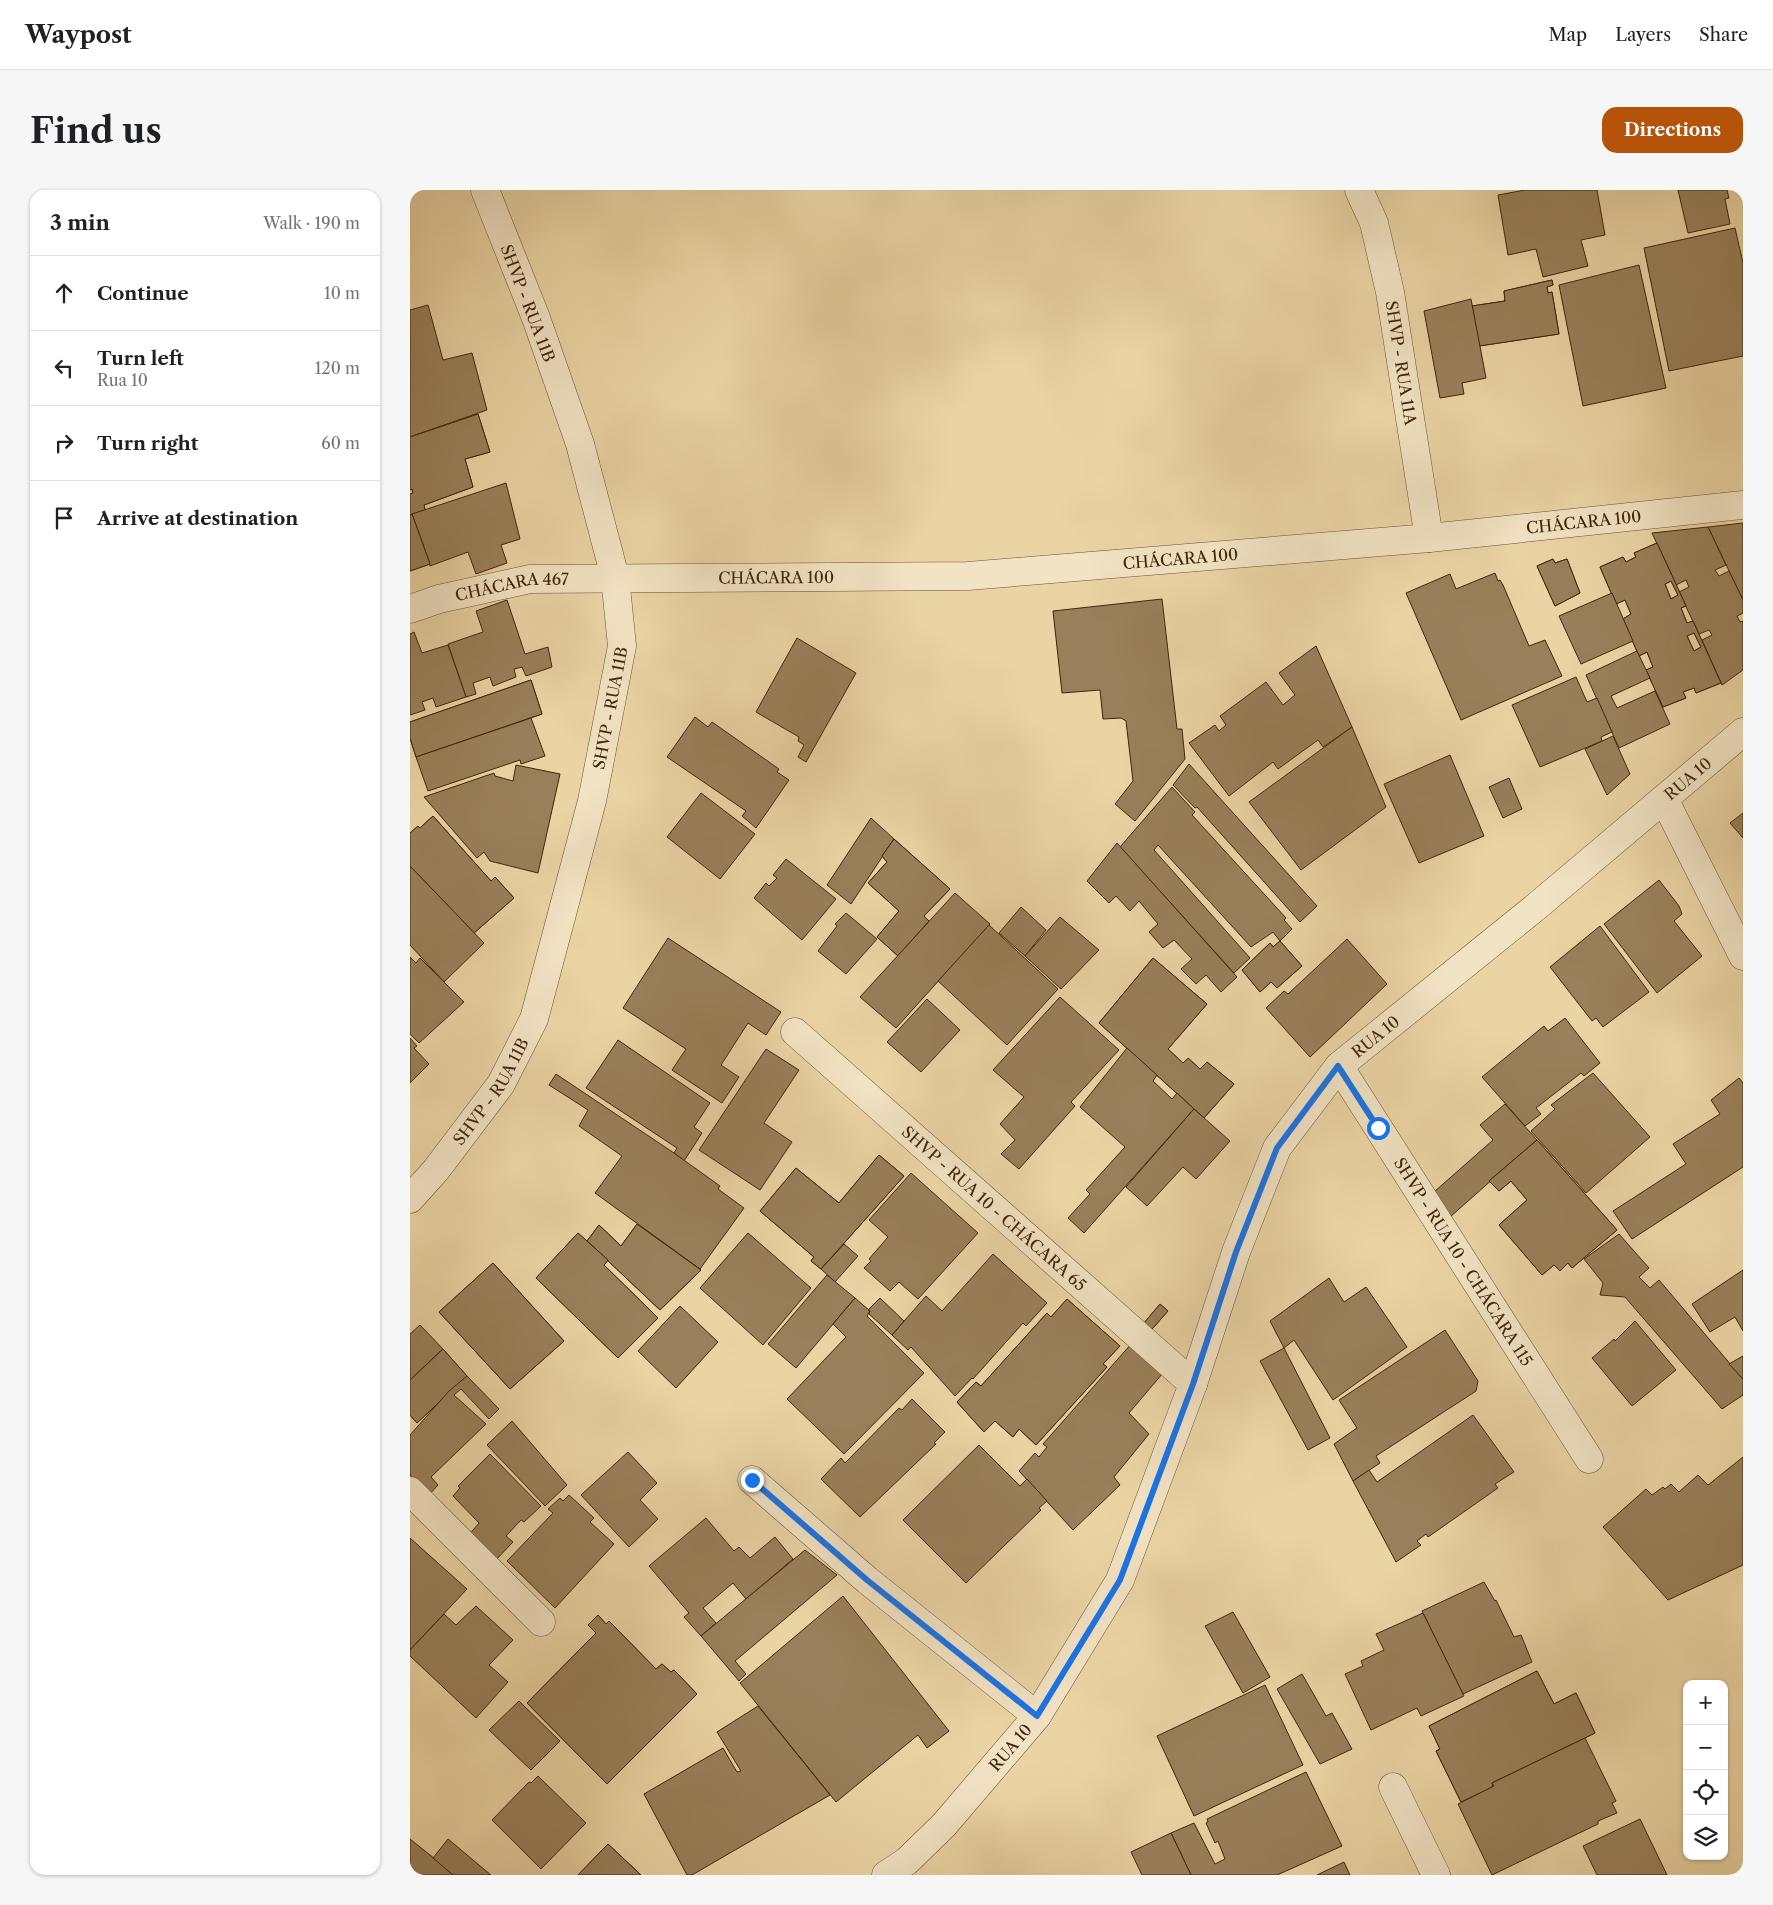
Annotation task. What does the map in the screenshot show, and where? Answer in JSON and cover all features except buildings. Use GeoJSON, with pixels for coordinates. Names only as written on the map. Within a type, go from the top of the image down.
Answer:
{"type":"FeatureCollection","features":[{"type":"Feature","properties":{"kind":"street","name":"SHVP - RUA 11B"},"geometry":{"type":"LineString","coordinates":[[410,1199],[436,1170],[501,1084],[534,1019],[592,801],[622,646],[615,577],[580,444],[536,318],[484,190]]}},
{"type":"Feature","properties":{"kind":"street","name":"SHVP - RUA 11A"},"geometry":{"type":"LineString","coordinates":[[1359,190],[1374,223],[1390,292],[1429,538]]}},
{"type":"Feature","properties":{"kind":"street","name":"CHÁCARA 100"},"geometry":{"type":"LineString","coordinates":[[615,577],[968,576],[1429,538],[1743,505]]}},
{"type":"Feature","properties":{"kind":"street","name":"CHÁCARA 467"},"geometry":{"type":"LineString","coordinates":[[410,609],[439,599],[530,579],[615,577]]}},
{"type":"Feature","properties":{"kind":"street","name":"RUA 10"},"geometry":{"type":"LineString","coordinates":[[886,1875],[907,1861],[944,1825],[1037,1716],[1120,1580],[1193,1384],[1236,1252],[1277,1148],[1338,1066],[1537,906],[1743,732]]}},
{"type":"Feature","properties":{"kind":"street"},"geometry":{"type":"LineString","coordinates":[[1664,799],[1743,956]]}},
{"type":"Feature","properties":{"kind":"street","name":"SHVP - RUA 10 - CHÁCARA 65"},"geometry":{"type":"LineString","coordinates":[[795,1032],[1193,1384]]}},
{"type":"Feature","properties":{"kind":"street","name":"SHVP - RUA 10 - CHÁCARA 115"},"geometry":{"type":"LineString","coordinates":[[1338,1066],[1589,1459]]}},
{"type":"Feature","properties":{"kind":"street"},"geometry":{"type":"LineString","coordinates":[[752,1480],[867,1580],[1037,1716]]}},
{"type":"Feature","properties":{"kind":"street"},"geometry":{"type":"LineString","coordinates":[[410,1491],[541,1622]]}},
{"type":"Feature","properties":{"kind":"street"},"geometry":{"type":"LineString","coordinates":[[1393,1787],[1436,1875]]}},
{"type":"Feature","properties":{"kind":"route"},"geometry":{"type":"LineString","coordinates":[[752,1480],[867,1580],[1037,1716],[1120,1580],[1193,1384],[1236,1252],[1277,1148],[1338,1066],[1378,1128]]}}]}
